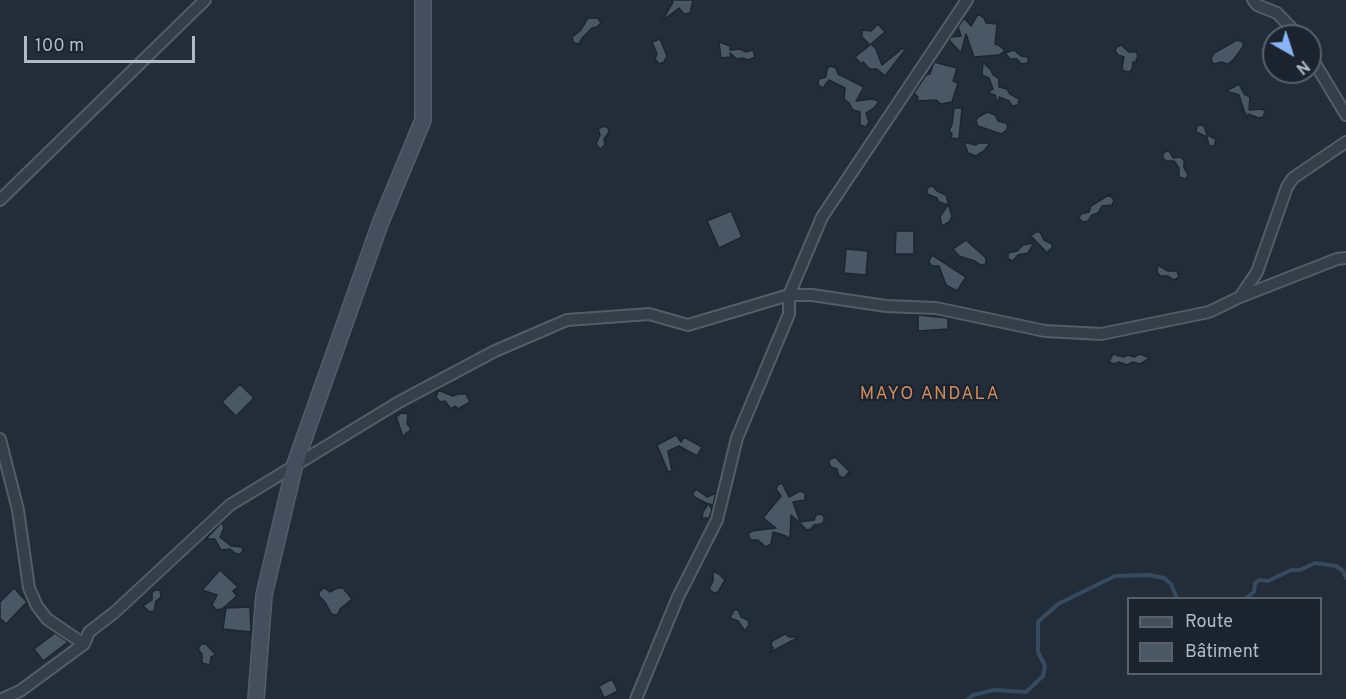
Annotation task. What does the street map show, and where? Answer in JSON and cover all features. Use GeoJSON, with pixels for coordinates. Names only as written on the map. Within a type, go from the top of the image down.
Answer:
{"type":"FeatureCollection","features":[{"type":"Feature","properties":{"kind":"street"},"geometry":{"type":"LineString","coordinates":[[0,200],[205,0]]}},
{"type":"Feature","properties":{"kind":"street"},"geometry":{"type":"LineString","coordinates":[[256,699],[264,595],[295,464],[380,224],[423,120],[423,0]]}},
{"type":"Feature","properties":{"kind":"street"},"geometry":{"type":"LineString","coordinates":[[636,699],[678,597],[717,520],[737,438],[789,314],[789,295],[822,217],[968,0]]}},
{"type":"Feature","properties":{"kind":"street"},"geometry":{"type":"LineString","coordinates":[[1252,0],[1257,5],[1276,13],[1287,24]]}},
{"type":"Feature","properties":{"kind":"street"},"geometry":{"type":"LineString","coordinates":[[1322,74],[1346,115]]}},
{"type":"Feature","properties":{"kind":"street"},"geometry":{"type":"LineString","coordinates":[[1240,297],[1257,272],[1287,187],[1293,178],[1346,142]]}},
{"type":"Feature","properties":{"kind":"street"},"geometry":{"type":"LineString","coordinates":[[2,699],[20,691],[84,644],[89,632],[115,612],[230,505],[399,402],[495,351],[567,321],[649,314],[688,325],[789,295],[812,295],[886,306],[936,308],[1045,331],[1101,334],[1209,312],[1240,297],[1337,259],[1346,258]]}},
{"type":"Feature","properties":{"kind":"street"},"geometry":{"type":"LineString","coordinates":[[0,439],[18,510],[29,588],[37,606],[47,619],[84,644]]}},
{"type":"Feature","properties":{"kind":"building"},"geometry":{"type":"Polygon","coordinates":[[[671,0],[693,0],[690,13],[684,14],[679,8],[662,21],[673,2],[671,0]]]}},
{"type":"Feature","properties":{"kind":"building"},"geometry":{"type":"Polygon","coordinates":[[[978,14],[984,18],[986,23],[997,24],[995,44],[1005,51],[999,55],[974,57],[966,34],[961,53],[949,40],[951,37],[961,36],[958,27],[964,18],[971,26],[978,14]]]}},
{"type":"Feature","properties":{"kind":"building"},"geometry":{"type":"Polygon","coordinates":[[[588,18],[598,18],[601,23],[592,28],[579,44],[574,43],[572,37],[580,31],[588,18]]]}},
{"type":"Feature","properties":{"kind":"building"},"geometry":{"type":"Polygon","coordinates":[[[878,24],[885,32],[871,44],[876,49],[882,65],[903,48],[905,50],[885,76],[877,69],[870,69],[863,62],[861,64],[855,57],[870,45],[862,37],[862,30],[871,31],[878,24]]]}},
{"type":"Feature","properties":{"kind":"building"},"geometry":{"type":"Polygon","coordinates":[[[660,39],[667,56],[664,62],[659,64],[655,59],[657,54],[652,42],[660,39]]]}},
{"type":"Feature","properties":{"kind":"building"},"geometry":{"type":"Polygon","coordinates":[[[1237,40],[1243,42],[1243,47],[1233,60],[1228,64],[1212,62],[1211,58],[1214,53],[1237,40]]]}},
{"type":"Feature","properties":{"kind":"building"},"geometry":{"type":"Polygon","coordinates":[[[719,42],[730,46],[730,50],[740,49],[746,52],[753,50],[755,57],[749,60],[737,59],[730,53],[731,57],[721,58],[719,42]]]}},
{"type":"Feature","properties":{"kind":"building"},"geometry":{"type":"Polygon","coordinates":[[[1121,45],[1129,52],[1136,52],[1138,56],[1136,60],[1138,62],[1133,62],[1129,72],[1122,68],[1124,57],[1115,51],[1121,45]]]}},
{"type":"Feature","properties":{"kind":"building"},"geometry":{"type":"Polygon","coordinates":[[[1014,50],[1021,56],[1028,57],[1028,63],[1021,64],[1017,59],[1010,59],[1005,53],[1014,50]]]}},
{"type":"Feature","properties":{"kind":"building"},"geometry":{"type":"Polygon","coordinates":[[[934,62],[957,68],[953,81],[958,83],[952,102],[941,104],[936,100],[917,101],[918,97],[914,93],[926,75],[930,74],[934,62]]]}},
{"type":"Feature","properties":{"kind":"building"},"geometry":{"type":"Polygon","coordinates":[[[983,62],[999,79],[999,87],[1007,89],[1010,94],[1019,99],[1018,105],[1012,106],[1009,101],[999,97],[998,105],[995,95],[988,93],[993,89],[989,78],[982,75],[983,62]]]}},
{"type":"Feature","properties":{"kind":"building"},"geometry":{"type":"Polygon","coordinates":[[[830,66],[836,68],[838,74],[864,87],[856,101],[872,99],[879,101],[866,113],[869,122],[866,127],[860,125],[860,112],[853,110],[844,99],[845,88],[829,80],[823,88],[818,85],[819,79],[826,77],[830,66]]]}},
{"type":"Feature","properties":{"kind":"building"},"geometry":{"type":"Polygon","coordinates":[[[1239,84],[1244,94],[1250,97],[1249,110],[1263,109],[1265,112],[1263,117],[1248,114],[1247,120],[1245,112],[1240,111],[1244,110],[1239,95],[1226,91],[1239,84]]]}},
{"type":"Feature","properties":{"kind":"building"},"geometry":{"type":"Polygon","coordinates":[[[954,108],[962,108],[959,139],[951,138],[952,134],[949,130],[952,125],[954,108]]]}},
{"type":"Feature","properties":{"kind":"building"},"geometry":{"type":"Polygon","coordinates":[[[987,112],[995,115],[998,121],[1006,123],[1008,127],[1006,131],[1001,134],[978,126],[977,118],[987,112]]]}},
{"type":"Feature","properties":{"kind":"building"},"geometry":{"type":"Polygon","coordinates":[[[604,126],[609,132],[604,139],[605,145],[600,149],[596,144],[600,135],[598,129],[604,126]]]}},
{"type":"Feature","properties":{"kind":"building"},"geometry":{"type":"Polygon","coordinates":[[[1197,126],[1204,126],[1207,135],[1216,139],[1214,146],[1209,146],[1207,137],[1196,132],[1197,126]]]}},
{"type":"Feature","properties":{"kind":"building"},"geometry":{"type":"Polygon","coordinates":[[[964,142],[975,145],[990,143],[976,156],[968,153],[964,142]]]}},
{"type":"Feature","properties":{"kind":"building"},"geometry":{"type":"Polygon","coordinates":[[[1166,151],[1170,152],[1173,158],[1180,157],[1184,160],[1184,168],[1188,174],[1186,179],[1179,177],[1179,168],[1174,161],[1163,159],[1166,151]]]}},
{"type":"Feature","properties":{"kind":"building"},"geometry":{"type":"Polygon","coordinates":[[[930,186],[946,195],[952,217],[942,226],[940,217],[948,205],[927,194],[930,186]]]}},
{"type":"Feature","properties":{"kind":"building"},"geometry":{"type":"Polygon","coordinates":[[[1110,194],[1108,196],[1114,200],[1112,205],[1102,206],[1098,213],[1092,215],[1088,221],[1082,222],[1079,218],[1081,214],[1089,212],[1091,206],[1110,194]]]}},
{"type":"Feature","properties":{"kind":"building"},"geometry":{"type":"Polygon","coordinates":[[[731,211],[742,237],[719,248],[707,221],[731,211]]]}},
{"type":"Feature","properties":{"kind":"building"},"geometry":{"type":"Polygon","coordinates":[[[896,231],[914,231],[914,254],[895,254],[896,231]]]}},
{"type":"Feature","properties":{"kind":"building"},"geometry":{"type":"Polygon","coordinates":[[[1040,232],[1044,240],[1052,244],[1052,248],[1048,251],[1049,255],[1029,234],[1040,232]]]}},
{"type":"Feature","properties":{"kind":"building"},"geometry":{"type":"Polygon","coordinates":[[[966,240],[986,258],[986,264],[981,265],[959,256],[953,249],[966,240]]]}},
{"type":"Feature","properties":{"kind":"building"},"geometry":{"type":"Polygon","coordinates":[[[1034,243],[1028,253],[1018,255],[1013,261],[1008,259],[1008,253],[1017,251],[1023,245],[1034,243]]]}},
{"type":"Feature","properties":{"kind":"building"},"geometry":{"type":"Polygon","coordinates":[[[846,249],[868,251],[866,275],[844,273],[846,249]]]}},
{"type":"Feature","properties":{"kind":"building"},"geometry":{"type":"Polygon","coordinates":[[[932,255],[966,277],[957,291],[946,285],[939,266],[930,264],[932,255]]]}},
{"type":"Feature","properties":{"kind":"building"},"geometry":{"type":"Polygon","coordinates":[[[1158,265],[1168,271],[1177,271],[1179,277],[1174,280],[1168,276],[1160,276],[1157,272],[1158,265]]]}},
{"type":"Feature","properties":{"kind":"building"},"geometry":{"type":"Polygon","coordinates":[[[918,315],[948,318],[948,329],[918,331],[918,315]]]}},
{"type":"Feature","properties":{"kind":"building"},"geometry":{"type":"Polygon","coordinates":[[[1113,354],[1134,357],[1140,354],[1150,358],[1140,364],[1133,362],[1127,365],[1119,362],[1114,364],[1109,362],[1113,354]]]}},
{"type":"Feature","properties":{"kind":"building"},"geometry":{"type":"Polygon","coordinates":[[[240,384],[254,398],[236,416],[222,402],[240,384]]]}},
{"type":"Feature","properties":{"kind":"building"},"geometry":{"type":"Polygon","coordinates":[[[438,390],[453,396],[466,394],[470,402],[458,409],[455,406],[451,409],[445,401],[441,402],[436,398],[438,390]]]}},
{"type":"Feature","properties":{"kind":"building"},"geometry":{"type":"Polygon","coordinates":[[[395,413],[398,416],[401,413],[408,414],[407,424],[410,431],[405,434],[404,440],[395,413]]]}},
{"type":"Feature","properties":{"kind":"building"},"geometry":{"type":"Polygon","coordinates":[[[676,435],[681,442],[684,437],[702,447],[697,456],[679,446],[668,451],[672,471],[668,472],[657,445],[676,435]]]}},
{"type":"Feature","properties":{"kind":"building"},"geometry":{"type":"Polygon","coordinates":[[[833,455],[852,475],[848,473],[844,478],[839,476],[837,469],[831,467],[829,463],[830,459],[834,458],[833,455]]]}},
{"type":"Feature","properties":{"kind":"building"},"geometry":{"type":"Polygon","coordinates":[[[782,483],[789,497],[800,491],[805,493],[805,500],[793,502],[800,522],[814,520],[816,515],[820,514],[824,516],[824,521],[807,530],[791,515],[790,539],[773,532],[771,544],[766,547],[758,540],[751,540],[748,534],[752,531],[776,528],[763,518],[781,496],[776,489],[782,483]]]}},
{"type":"Feature","properties":{"kind":"building"},"geometry":{"type":"Polygon","coordinates":[[[696,489],[707,497],[716,493],[713,505],[709,504],[712,510],[709,518],[702,518],[708,504],[694,497],[693,493],[696,489]]]}},
{"type":"Feature","properties":{"kind":"building"},"geometry":{"type":"Polygon","coordinates":[[[222,522],[224,528],[220,537],[231,546],[242,547],[243,551],[240,554],[230,549],[221,550],[215,539],[206,539],[222,522]]]}},
{"type":"Feature","properties":{"kind":"building"},"geometry":{"type":"Polygon","coordinates":[[[220,570],[238,587],[233,591],[237,596],[222,609],[217,610],[212,605],[217,595],[202,590],[220,570]]]}},
{"type":"Feature","properties":{"kind":"building"},"geometry":{"type":"Polygon","coordinates":[[[713,571],[725,580],[718,592],[714,593],[709,589],[713,581],[713,571]]]}},
{"type":"Feature","properties":{"kind":"building"},"geometry":{"type":"Polygon","coordinates":[[[14,588],[27,602],[6,624],[0,618],[0,602],[14,588]]]}},
{"type":"Feature","properties":{"kind":"building"},"geometry":{"type":"Polygon","coordinates":[[[324,588],[330,592],[343,588],[352,599],[340,609],[338,614],[334,615],[319,596],[319,592],[324,588]]]}},
{"type":"Feature","properties":{"kind":"building"},"geometry":{"type":"Polygon","coordinates":[[[160,590],[161,597],[156,601],[154,611],[150,612],[143,606],[152,600],[152,593],[160,590]]]}},
{"type":"Feature","properties":{"kind":"building"},"geometry":{"type":"Polygon","coordinates":[[[250,607],[251,632],[223,629],[226,608],[250,607]]]}},
{"type":"Feature","properties":{"kind":"building"},"geometry":{"type":"Polygon","coordinates":[[[734,610],[738,610],[741,617],[748,620],[749,625],[745,631],[738,621],[730,618],[734,610]]]}},
{"type":"Feature","properties":{"kind":"building"},"geometry":{"type":"Polygon","coordinates":[[[55,633],[68,642],[43,661],[34,649],[55,633]]]}},
{"type":"Feature","properties":{"kind":"building"},"geometry":{"type":"Polygon","coordinates":[[[785,634],[789,637],[799,637],[769,653],[773,648],[772,641],[785,634]]]}},
{"type":"Feature","properties":{"kind":"building"},"geometry":{"type":"Polygon","coordinates":[[[201,644],[206,644],[216,655],[211,657],[210,665],[202,663],[202,654],[198,649],[201,644]]]}},
{"type":"Feature","properties":{"kind":"building"},"geometry":{"type":"Polygon","coordinates":[[[612,679],[618,691],[604,698],[599,686],[612,679]]]}},
{"type":"Feature","properties":{"kind":"waterway"},"geometry":{"type":"LineString","coordinates":[[1247,597],[1254,592],[1255,583],[1259,580],[1268,581],[1291,570],[1300,570],[1315,563],[1336,566],[1343,571],[1346,578]]}},
{"type":"Feature","properties":{"kind":"waterway"},"geometry":{"type":"LineString","coordinates":[[968,699],[973,695],[994,690],[1026,692],[1043,676],[1045,666],[1038,652],[1038,622],[1058,604],[1115,576],[1149,575],[1164,578],[1171,584],[1177,597]]}},
{"type":"Feature","properties":{"kind":"district","name":"MAYO ANDALA"},"geometry":{"type":"Point","coordinates":[930,395]}}]}
